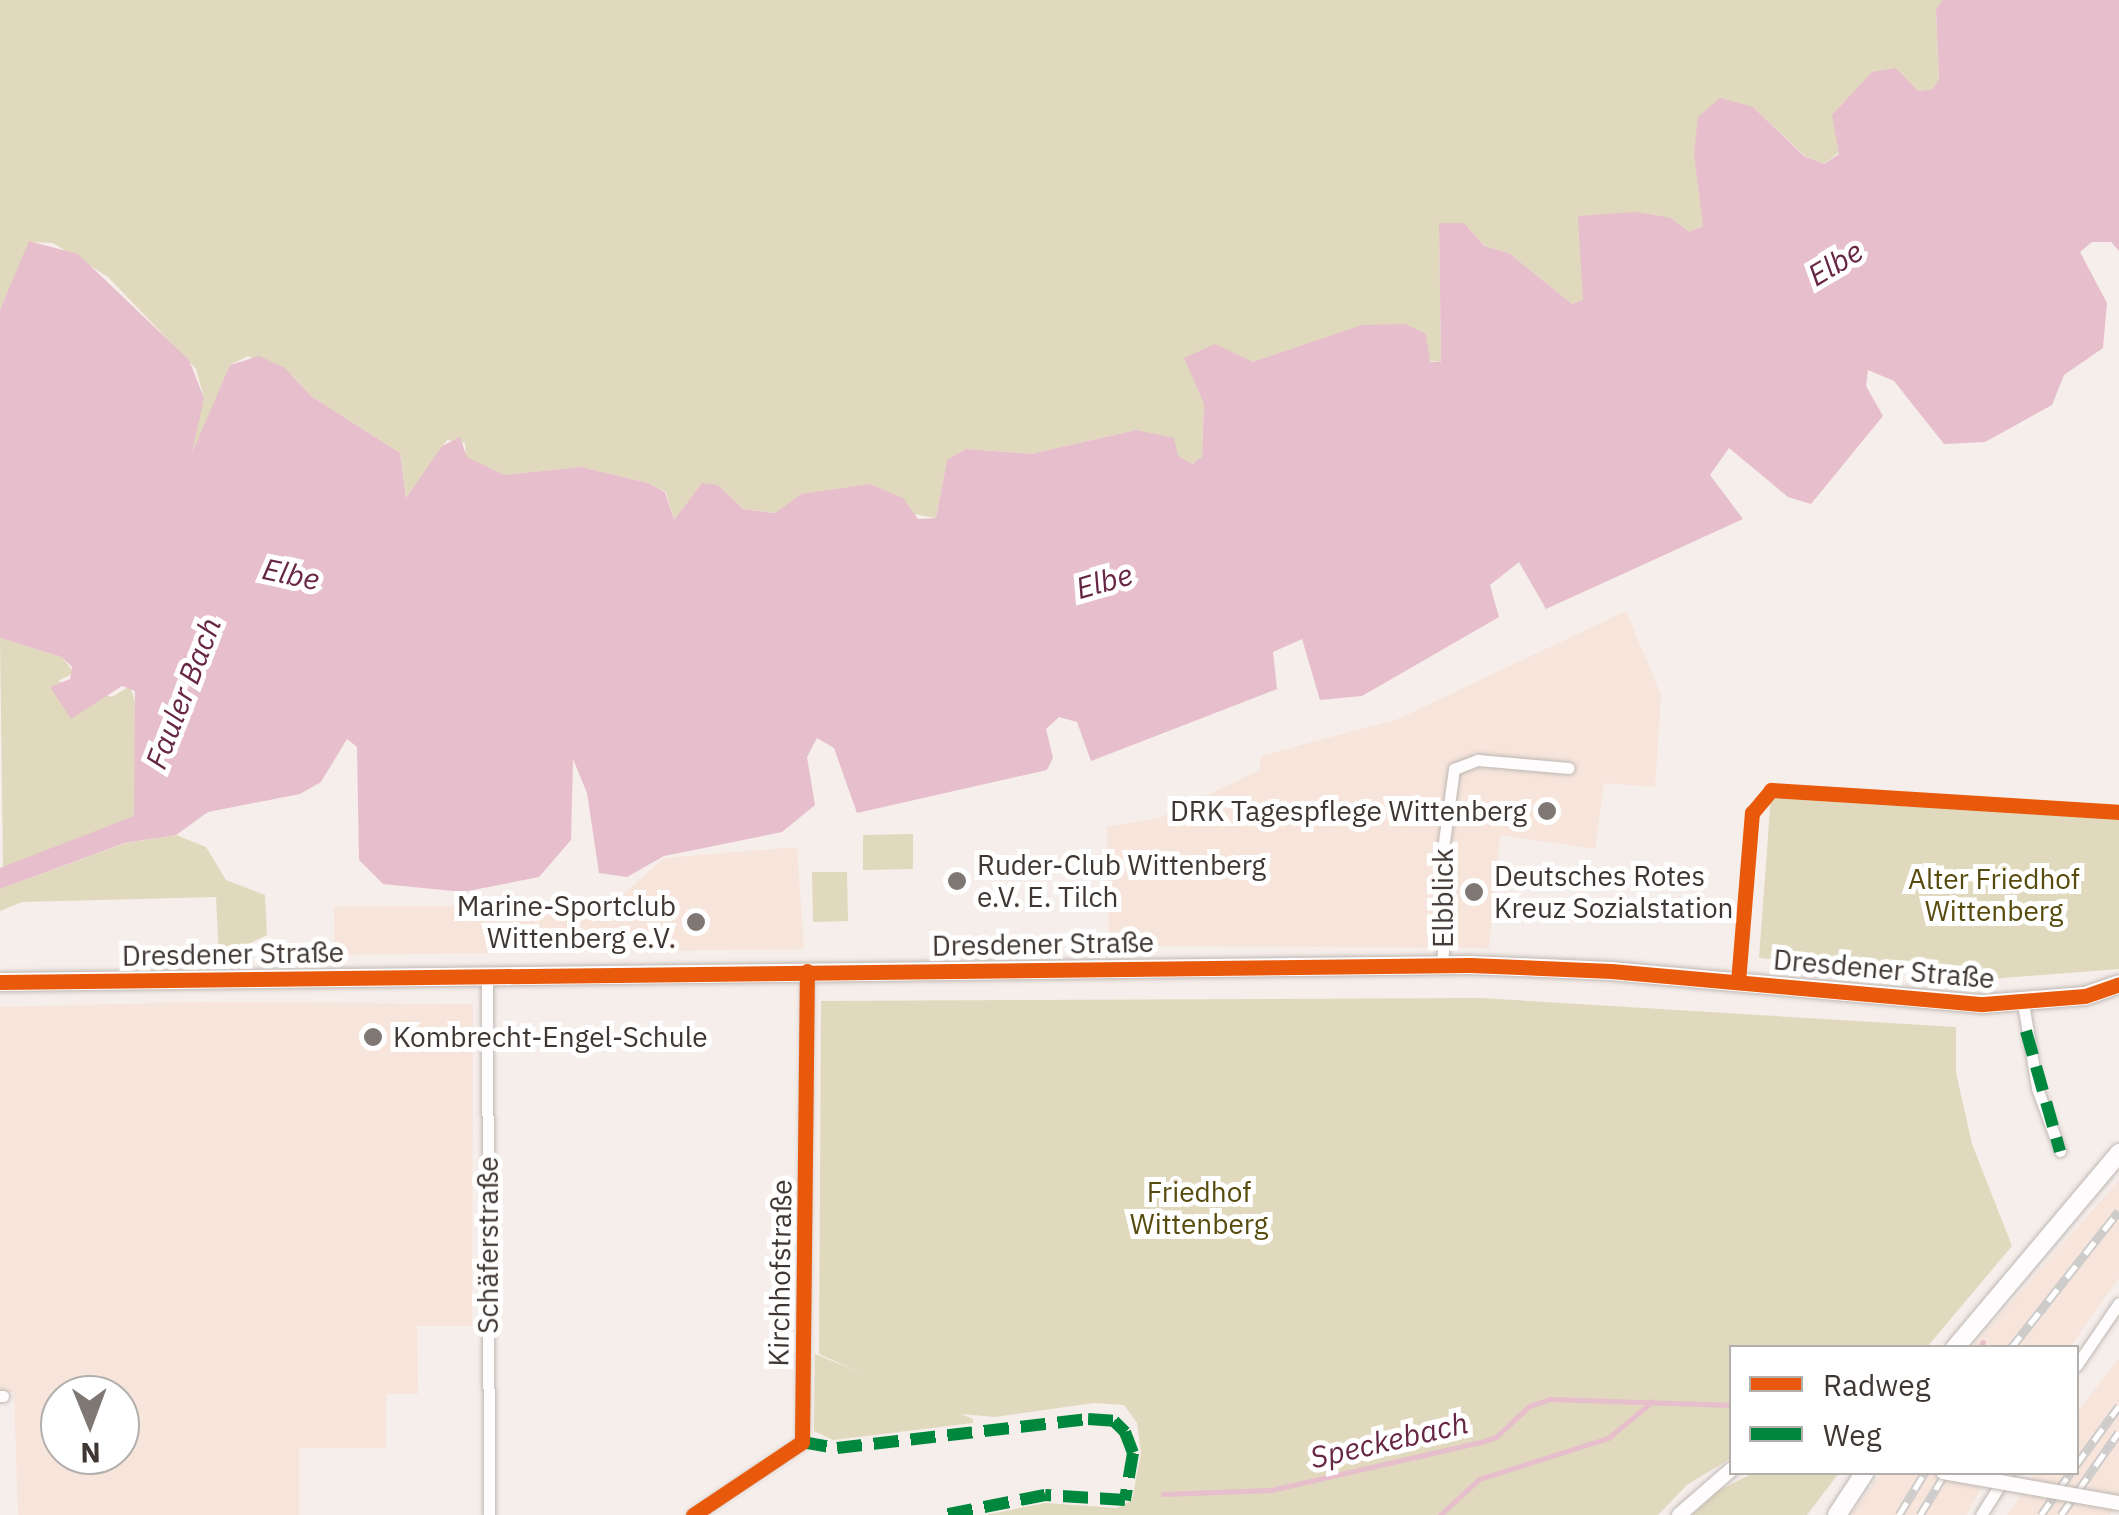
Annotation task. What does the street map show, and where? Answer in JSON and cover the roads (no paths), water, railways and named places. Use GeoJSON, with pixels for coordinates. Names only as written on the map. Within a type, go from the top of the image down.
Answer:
{"type":"FeatureCollection","features":[{"type":"Feature","properties":{"kind":"main road","name":"Dresdener Straße"},"geometry":{"type":"LineString","coordinates":[[0,982],[1442,966],[1582,968],[2023,1003],[2085,996]]}},
{"type":"Feature","properties":{"kind":"main road"},"geometry":{"type":"LineString","coordinates":[[2085,996],[2119,984]]}},
{"type":"Feature","properties":{"kind":"main road"},"geometry":{"type":"LineString","coordinates":[[2085,996],[2119,999]]}},
{"type":"Feature","properties":{"kind":"main road"},"geometry":{"type":"LineString","coordinates":[[1957,1345],[2119,1153]]}},
{"type":"Feature","properties":{"kind":"main road"},"geometry":{"type":"LineString","coordinates":[[1837,1515],[1863,1475]]}},
{"type":"Feature","properties":{"kind":"street","name":"Elbblick"},"geometry":{"type":"LineString","coordinates":[[1442,966],[1442,849],[1454,769],[1478,760],[1569,768]]}},
{"type":"Feature","properties":{"kind":"street","name":"Kirchhofstraße"},"geometry":{"type":"LineString","coordinates":[[693,1515],[802,1442],[807,971]]}},
{"type":"Feature","properties":{"kind":"street","name":"Schäferstraße"},"geometry":{"type":"LineString","coordinates":[[487,976],[490,1515]]}},
{"type":"Feature","properties":{"kind":"street"},"geometry":{"type":"LineString","coordinates":[[2023,1003],[2038,1088],[2060,1150]]}},
{"type":"Feature","properties":{"kind":"street"},"geometry":{"type":"LineString","coordinates":[[2079,1362],[2119,1303]]}},
{"type":"Feature","properties":{"kind":"street"},"geometry":{"type":"LineString","coordinates":[[1679,1515],[1729,1472]]}},
{"type":"Feature","properties":{"kind":"street"},"geometry":{"type":"LineString","coordinates":[[1960,1475],[2119,1503]]}},
{"type":"Feature","properties":{"kind":"street"},"geometry":{"type":"LineString","coordinates":[[1981,1515],[2006,1475]]}},
{"type":"Feature","properties":{"kind":"water"},"geometry":{"type":"Polygon","coordinates":[[[1943,0],[2119,0],[2119,251],[2111,242],[2092,242],[2080,252],[2107,303],[2103,348],[2064,375],[2052,405],[1985,442],[1944,444],[1894,381],[1868,370],[1866,386],[1883,416],[1811,504],[1788,497],[1729,448],[1710,475],[1743,519],[1546,609],[1519,562],[1490,585],[1499,617],[1362,696],[1320,700],[1302,639],[1273,652],[1277,689],[1091,761],[1077,722],[1059,717],[1046,729],[1053,758],[1047,770],[857,813],[834,748],[817,738],[807,757],[815,805],[782,832],[664,856],[627,877],[599,873],[587,793],[573,759],[571,840],[539,877],[463,892],[383,884],[359,860],[357,747],[347,739],[321,782],[300,794],[208,812],[176,835],[125,843],[0,889],[0,868],[134,816],[135,691],[122,686],[71,719],[50,687],[70,679],[72,667],[62,657],[0,638],[0,310],[29,241],[78,254],[189,360],[204,398],[192,453],[230,365],[259,356],[285,368],[311,396],[400,453],[406,498],[442,446],[460,437],[467,457],[504,475],[581,467],[648,483],[665,492],[674,520],[702,483],[718,485],[743,509],[775,513],[801,494],[870,484],[903,498],[918,519],[936,518],[947,460],[966,449],[1031,454],[1136,430],[1174,438],[1178,456],[1192,464],[1202,457],[1204,404],[1184,358],[1215,344],[1253,362],[1362,325],[1405,324],[1426,334],[1430,362],[1441,362],[1439,223],[1464,223],[1484,246],[1509,253],[1572,304],[1583,300],[1578,216],[1636,212],[1671,218],[1689,232],[1703,226],[1694,154],[1698,117],[1720,98],[1753,107],[1804,156],[1824,164],[1839,154],[1832,115],[1872,72],[1896,68],[1918,91],[1933,89],[1939,79],[1936,9],[1943,0]]]}},
{"type":"Feature","properties":{"kind":"waterway","name":"Speckebach"},"geometry":{"type":"LineString","coordinates":[[1163,1494],[1271,1490],[1481,1442],[1496,1437],[1529,1406],[1550,1399],[1729,1405]]}},
{"type":"Feature","properties":{"kind":"waterway"},"geometry":{"type":"LineString","coordinates":[[1440,1515],[1479,1479],[1608,1438],[1653,1401]]}},
{"type":"Feature","properties":{"kind":"railway"},"geometry":{"type":"LineString","coordinates":[[2013,1345],[2119,1211]]}},
{"type":"Feature","properties":{"kind":"railway"},"geometry":{"type":"LineString","coordinates":[[2079,1461],[2119,1406]]}},
{"type":"Feature","properties":{"kind":"railway"},"geometry":{"type":"LineString","coordinates":[[2061,1515],[2119,1432]]}},
{"type":"Feature","properties":{"kind":"railway"},"geometry":{"type":"LineString","coordinates":[[1899,1515],[1923,1475]]}},
{"type":"Feature","properties":{"kind":"railway"},"geometry":{"type":"LineString","coordinates":[[1920,1515],[1944,1475]]}},
{"type":"Feature","properties":{"kind":"railway"},"geometry":{"type":"LineString","coordinates":[[2041,1515],[2069,1475]]}},
{"type":"Feature","properties":{"kind":"place","name":"DRK Tagespflege Wittenberg"},"geometry":{"type":"Point","coordinates":[1547,811]}},
{"type":"Feature","properties":{"kind":"place","name":"Ruder-Club Wittenberg e.V. E. Tilch"},"geometry":{"type":"Point","coordinates":[957,881]}},
{"type":"Feature","properties":{"kind":"place","name":"Deutsches Rotes Kreuz Sozialstation"},"geometry":{"type":"Point","coordinates":[1474,892]}},
{"type":"Feature","properties":{"kind":"place","name":"Marine-Sportclub Wittenberg e.V."},"geometry":{"type":"Point","coordinates":[696,922]}},
{"type":"Feature","properties":{"kind":"place","name":"Kombrecht-Engel-Schule"},"geometry":{"type":"Point","coordinates":[373,1037]}},
{"type":"Feature","properties":{"kind":"water label","name":"Elbe"},"geometry":{"type":"Point","coordinates":[1835,263]}},
{"type":"Feature","properties":{"kind":"water label","name":"Elbe"},"geometry":{"type":"Point","coordinates":[291,574]}},
{"type":"Feature","properties":{"kind":"water label","name":"Elbe"},"geometry":{"type":"Point","coordinates":[1104,581]}},
{"type":"Feature","properties":{"kind":"water label","name":"Fauler Bach"},"geometry":{"type":"Point","coordinates":[183,693]}},
{"type":"Feature","properties":{"kind":"park label","name":"Alter Friedhof Wittenberg"},"geometry":{"type":"Point","coordinates":[1994,895]}},
{"type":"Feature","properties":{"kind":"park label","name":"Friedhof Wittenberg"},"geometry":{"type":"Point","coordinates":[1199,1208]}}]}
